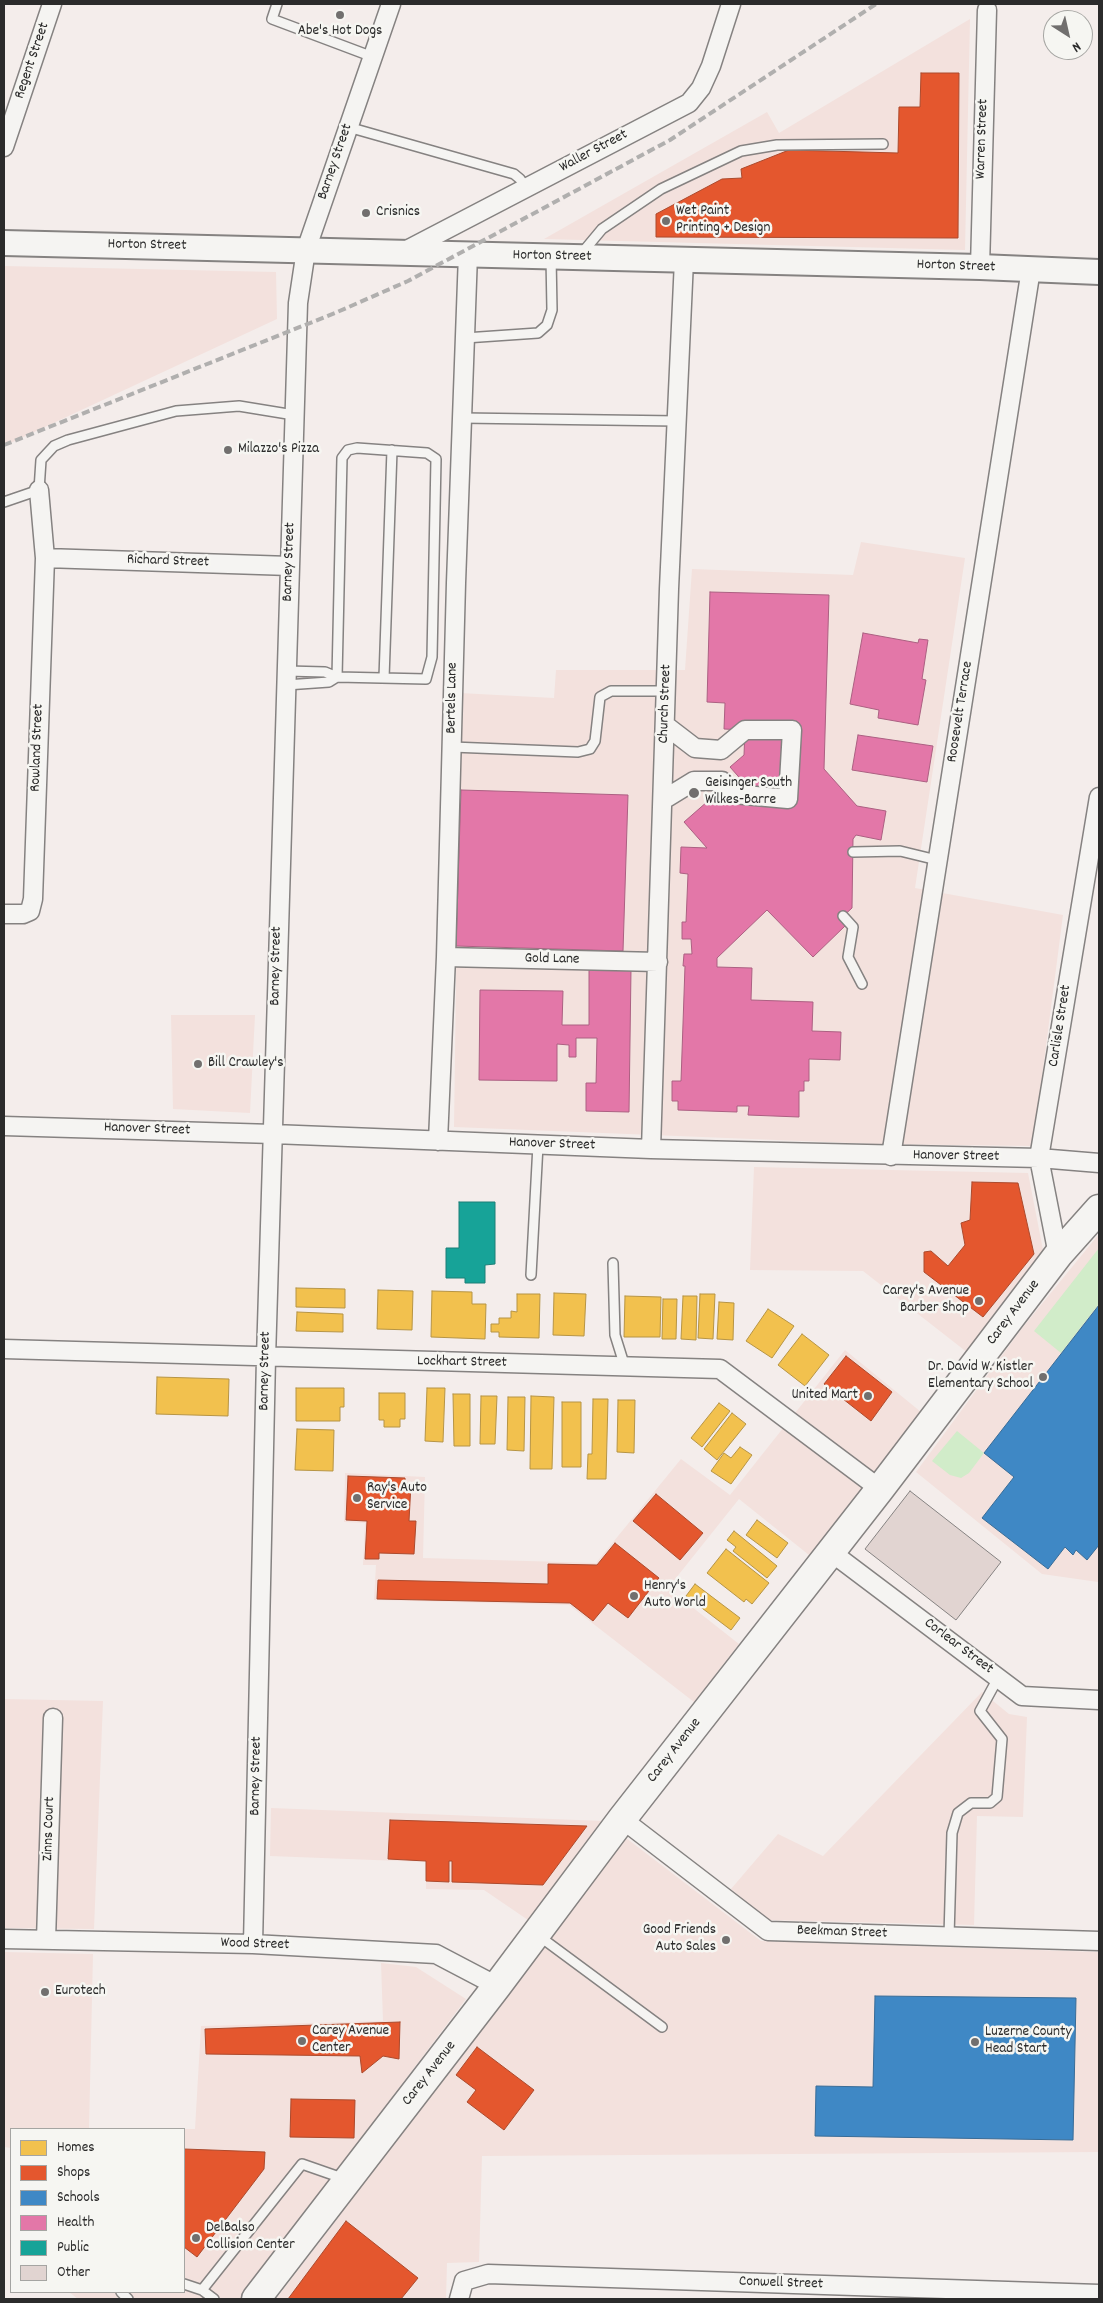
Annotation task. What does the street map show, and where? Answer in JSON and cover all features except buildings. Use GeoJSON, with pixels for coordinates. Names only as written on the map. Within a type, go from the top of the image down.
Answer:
{"type":"FeatureCollection","features":[{"type":"Feature","properties":{"kind":"main road","name":"Horton Street"},"geometry":{"type":"LineString","coordinates":[[4,243],[980,267],[1099,272]]}},
{"type":"Feature","properties":{"kind":"main road","name":"Carey Avenue"},"geometry":{"type":"LineString","coordinates":[[256,2299],[497,1986],[622,1819],[880,1489],[1058,1256],[1099,1209]]}},
{"type":"Feature","properties":{"kind":"street","name":"Regent Street"},"geometry":{"type":"LineString","coordinates":[[4,147],[52,4]]}},
{"type":"Feature","properties":{"kind":"street","name":"Barney Street"},"geometry":{"type":"LineString","coordinates":[[253,1944],[266,1358],[298,303],[306,250],[391,4]]}},
{"type":"Feature","properties":{"kind":"street","name":"Waller Street"},"geometry":{"type":"LineString","coordinates":[[403,252],[689,102],[701,88],[711,66],[732,4]]}},
{"type":"Feature","properties":{"kind":"street","name":"Warren Street"},"geometry":{"type":"LineString","coordinates":[[980,267],[987,10]]}},
{"type":"Feature","properties":{"kind":"street","name":"Bertels Lane"},"geometry":{"type":"LineString","coordinates":[[438,1142],[446,957],[468,254]]}},
{"type":"Feature","properties":{"kind":"street","name":"Church Street"},"geometry":{"type":"LineString","coordinates":[[652,1149],[666,691],[684,260]]}},
{"type":"Feature","properties":{"kind":"street","name":"Roosevelt Terrace"},"geometry":{"type":"LineString","coordinates":[[891,1156],[1031,269]]}},
{"type":"Feature","properties":{"kind":"street"},"geometry":{"type":"LineString","coordinates":[[39,490],[45,558]]}},
{"type":"Feature","properties":{"kind":"street","name":"Richard Street"},"geometry":{"type":"LineString","coordinates":[[45,558],[290,566]]}},
{"type":"Feature","properties":{"kind":"street","name":"Rowland Street"},"geometry":{"type":"LineString","coordinates":[[4,914],[22,914],[30,911],[33,899],[45,558]]}},
{"type":"Feature","properties":{"kind":"street"},"geometry":{"type":"LineString","coordinates":[[663,800],[694,781],[722,781],[734,794],[788,798],[792,730],[745,730],[721,750],[695,748],[665,725]]}},
{"type":"Feature","properties":{"kind":"street","name":"Carlisle Street"},"geometry":{"type":"LineString","coordinates":[[1058,1256],[1039,1158],[1099,797]]}},
{"type":"Feature","properties":{"kind":"street","name":"Gold Lane"},"geometry":{"type":"LineString","coordinates":[[446,957],[658,962]]}},
{"type":"Feature","properties":{"kind":"street","name":"Hanover Street"},"geometry":{"type":"LineString","coordinates":[[4,1126],[273,1134],[652,1149],[1039,1158],[1099,1163]]}},
{"type":"Feature","properties":{"kind":"street","name":"Lockhart Street"},"geometry":{"type":"LineString","coordinates":[[4,1349],[720,1370],[880,1489]]}},
{"type":"Feature","properties":{"kind":"street","name":"Corlear Street"},"geometry":{"type":"LineString","coordinates":[[831,1552],[1022,1696],[1099,1700]]}},
{"type":"Feature","properties":{"kind":"street","name":"Zinns Court"},"geometry":{"type":"LineString","coordinates":[[46,1940],[53,1718]]}},
{"type":"Feature","properties":{"kind":"street","name":"Beekman Street"},"geometry":{"type":"LineString","coordinates":[[622,1819],[768,1931],[1099,1940]]}},
{"type":"Feature","properties":{"kind":"street","name":"Wood Street"},"geometry":{"type":"LineString","coordinates":[[4,1939],[253,1944],[436,1954],[497,1986]]}},
{"type":"Feature","properties":{"kind":"street","name":"Conwell Street"},"geometry":{"type":"LineString","coordinates":[[459,2299],[464,2281],[488,2274],[1099,2294]]}},
{"type":"Feature","properties":{"kind":"lane"},"geometry":{"type":"LineString","coordinates":[[277,4],[272,19],[372,57]]}},
{"type":"Feature","properties":{"kind":"lane"},"geometry":{"type":"LineString","coordinates":[[348,127],[514,174],[526,188]]}},
{"type":"Feature","properties":{"kind":"lane"},"geometry":{"type":"LineString","coordinates":[[578,257],[602,229],[661,189],[741,151],[777,145],[883,144]]}},
{"type":"Feature","properties":{"kind":"lane"},"geometry":{"type":"LineString","coordinates":[[465,338],[538,333],[547,325],[552,310],[551,256]]}},
{"type":"Feature","properties":{"kind":"lane"},"geometry":{"type":"LineString","coordinates":[[4,502],[39,490],[41,460],[54,446],[68,440],[176,411],[238,406],[294,415]]}},
{"type":"Feature","properties":{"kind":"lane"},"geometry":{"type":"LineString","coordinates":[[462,418],[677,422]]}},
{"type":"Feature","properties":{"kind":"lane"},"geometry":{"type":"LineString","coordinates":[[286,678],[325,672],[337,677],[426,679],[432,657],[436,459],[427,453],[357,448],[348,450],[342,458],[337,677]]}},
{"type":"Feature","properties":{"kind":"lane"},"geometry":{"type":"LineString","coordinates":[[384,678],[392,450]]}},
{"type":"Feature","properties":{"kind":"lane"},"geometry":{"type":"LineString","coordinates":[[286,678],[329,682],[337,677]]}},
{"type":"Feature","properties":{"kind":"lane"},"geometry":{"type":"LineString","coordinates":[[452,747],[578,752],[590,749],[595,741],[600,697],[611,691],[666,691]]}},
{"type":"Feature","properties":{"kind":"lane"},"geometry":{"type":"LineString","coordinates":[[853,852],[900,851],[937,860]]}},
{"type":"Feature","properties":{"kind":"lane"},"geometry":{"type":"LineString","coordinates":[[843,916],[853,927],[848,957],[862,984]]}},
{"type":"Feature","properties":{"kind":"lane"},"geometry":{"type":"LineString","coordinates":[[531,1275],[538,1145]]}},
{"type":"Feature","properties":{"kind":"lane"},"geometry":{"type":"LineString","coordinates":[[613,1263],[615,1335],[624,1367]]}},
{"type":"Feature","properties":{"kind":"lane"},"geometry":{"type":"LineString","coordinates":[[948,1936],[952,1833],[958,1813],[971,1804],[990,1803],[997,1797],[1002,1739],[980,1711],[998,1678]]}},
{"type":"Feature","properties":{"kind":"lane"},"geometry":{"type":"LineString","coordinates":[[536,1934],[662,2027]]}},
{"type":"Feature","properties":{"kind":"lane"},"geometry":{"type":"LineString","coordinates":[[202,2290],[302,2164],[348,2180]]}},
{"type":"Feature","properties":{"kind":"lane"},"geometry":{"type":"LineString","coordinates":[[185,2284],[202,2290],[214,2299]]}},
{"type":"Feature","properties":{"kind":"shaded area"},"geometry":{"type":"Polygon","coordinates":[[[970,19],[965,250],[544,239],[767,112],[779,133],[970,19]]]}},
{"type":"Feature","properties":{"kind":"shaded area"},"geometry":{"type":"Polygon","coordinates":[[[4,266],[276,272],[277,319],[4,446],[4,266]]]}},
{"type":"Feature","properties":{"kind":"shaded area","name":"Geisinger South Wilkes-Barre"},"geometry":{"type":"Polygon","coordinates":[[[861,542],[965,558],[915,888],[1063,915],[1033,1146],[876,1144],[454,1127],[460,693],[554,698],[556,670],[685,670],[692,569],[853,575],[861,542]]]}},
{"type":"Feature","properties":{"kind":"shaded area"},"geometry":{"type":"Polygon","coordinates":[[[171,1015],[255,1015],[250,1113],[173,1109],[171,1015]]]}},
{"type":"Feature","properties":{"kind":"shaded area"},"geometry":{"type":"Polygon","coordinates":[[[754,1167],[1028,1173],[1044,1255],[968,1353],[863,1271],[750,1270],[754,1167]]]}},
{"type":"Feature","properties":{"kind":"shaded area","name":"Dr. David W. Kistler Elementary School"},"geometry":{"type":"Polygon","coordinates":[[[1099,1234],[1098,1582],[1042,1574],[916,1472],[1023,1327],[1099,1234]]]}},
{"type":"Feature","properties":{"kind":"shaded area"},"geometry":{"type":"Polygon","coordinates":[[[845,1350],[921,1412],[809,1555],[739,1499],[668,1588],[739,1644],[694,1702],[569,1605],[374,1600],[376,1565],[363,1565],[365,1523],[344,1522],[345,1473],[425,1477],[423,1558],[596,1563],[681,1459],[730,1495],[845,1350]]]}},
{"type":"Feature","properties":{"kind":"shaded area"},"geometry":{"type":"Polygon","coordinates":[[[982,1692],[1009,1714],[1027,1717],[1023,1817],[977,1816],[974,1925],[767,1920],[731,1889],[778,1834],[823,1856],[982,1692]]]}},
{"type":"Feature","properties":{"kind":"shaded area"},"geometry":{"type":"Polygon","coordinates":[[[4,1699],[103,1701],[94,1929],[4,1928],[4,1699]]]}},
{"type":"Feature","properties":{"kind":"shaded area"},"geometry":{"type":"Polygon","coordinates":[[[271,1808],[604,1821],[528,1920],[484,1890],[426,1889],[426,1862],[270,1856],[271,1808]]]}},
{"type":"Feature","properties":{"kind":"shaded area"},"geometry":{"type":"Polygon","coordinates":[[[626,1838],[761,1941],[1099,1952],[1099,2152],[482,2156],[479,2262],[447,2263],[446,2299],[276,2299],[626,1838]]]}},
{"type":"Feature","properties":{"kind":"shaded area"},"geometry":{"type":"Polygon","coordinates":[[[4,1952],[93,1954],[89,2128],[10,2128],[10,2148],[4,2147],[4,1952]]]}},
{"type":"Feature","properties":{"kind":"shaded area"},"geometry":{"type":"Polygon","coordinates":[[[381,1963],[416,1967],[466,1999],[240,2299],[78,2299],[70,2293],[185,2293],[185,2129],[195,2129],[201,2026],[383,2021],[381,1963]]]}},
{"type":"Feature","properties":{"kind":"green space"},"geometry":{"type":"Polygon","coordinates":[[[1099,1248],[1099,1304],[1061,1353],[1034,1331],[1099,1248]]]}},
{"type":"Feature","properties":{"kind":"green space"},"geometry":{"type":"Polygon","coordinates":[[[957,1431],[984,1453],[969,1473],[961,1478],[950,1475],[932,1461],[957,1431]]]}},
{"type":"Feature","properties":{"kind":"railway"},"geometry":{"type":"LineString","coordinates":[[4,445],[335,313],[408,281],[670,140],[876,4]]}},
{"type":"Feature","properties":{"kind":"place","name":"Abe's Hot Dogs"},"geometry":{"type":"Point","coordinates":[340,15]}},
{"type":"Feature","properties":{"kind":"place","name":"Crisnics"},"geometry":{"type":"Point","coordinates":[366,213]}},
{"type":"Feature","properties":{"kind":"place","name":"Wet Paint Printing + Design"},"geometry":{"type":"Point","coordinates":[666,221]}},
{"type":"Feature","properties":{"kind":"place","name":"Milazzo's Pizza"},"geometry":{"type":"Point","coordinates":[228,450]}},
{"type":"Feature","properties":{"kind":"place","name":"Geisinger South Wilkes-Barre"},"geometry":{"type":"Point","coordinates":[694,793]}},
{"type":"Feature","properties":{"kind":"place","name":"Bill Crawley's"},"geometry":{"type":"Point","coordinates":[198,1064]}},
{"type":"Feature","properties":{"kind":"place","name":"Carey's Avenue Barber Shop"},"geometry":{"type":"Point","coordinates":[979,1301]}},
{"type":"Feature","properties":{"kind":"place","name":"Dr. David W. Kistler Elementary School"},"geometry":{"type":"Point","coordinates":[1043,1377]}},
{"type":"Feature","properties":{"kind":"place","name":"United Mart"},"geometry":{"type":"Point","coordinates":[868,1396]}},
{"type":"Feature","properties":{"kind":"place","name":"Ray's Auto Service"},"geometry":{"type":"Point","coordinates":[357,1498]}},
{"type":"Feature","properties":{"kind":"place","name":"Henry's Auto World"},"geometry":{"type":"Point","coordinates":[634,1596]}},
{"type":"Feature","properties":{"kind":"place","name":"Good Friends Auto Sales"},"geometry":{"type":"Point","coordinates":[726,1940]}},
{"type":"Feature","properties":{"kind":"place","name":"Eurotech"},"geometry":{"type":"Point","coordinates":[45,1992]}},
{"type":"Feature","properties":{"kind":"place","name":"Carey Avenue Center"},"geometry":{"type":"Point","coordinates":[302,2041]}},
{"type":"Feature","properties":{"kind":"place","name":"Luzerne County Head Start"},"geometry":{"type":"Point","coordinates":[975,2042]}},
{"type":"Feature","properties":{"kind":"place","name":"DelBalso Collision Center"},"geometry":{"type":"Point","coordinates":[196,2238]}}]}
